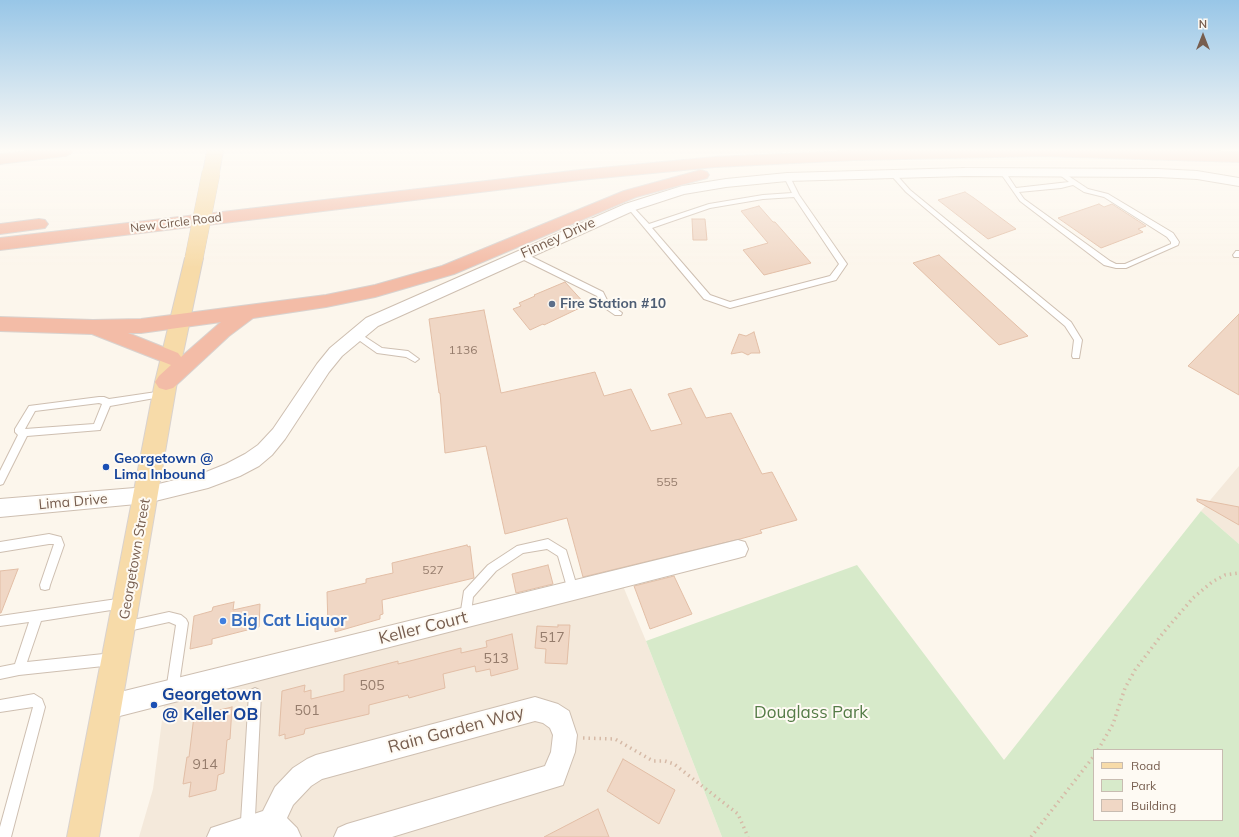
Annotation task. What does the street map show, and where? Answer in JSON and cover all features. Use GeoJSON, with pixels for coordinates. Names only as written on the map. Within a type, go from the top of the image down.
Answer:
{"type":"FeatureCollection","features":[{"type":"Feature","properties":{"kind":"highway","name":"New Circle Road"},"geometry":{"type":"LineString","coordinates":[[0,229],[331,190]]}},
{"type":"Feature","properties":{"kind":"highway","name":"New Circle Road"},"geometry":{"type":"LineString","coordinates":[[0,244],[453,190]]}},
{"type":"Feature","properties":{"kind":"highway"},"geometry":{"type":"LineString","coordinates":[[0,324],[93,327],[141,326],[180,322],[326,301],[375,291],[416,280],[477,259],[630,194],[643,190]]}},
{"type":"Feature","properties":{"kind":"highway"},"geometry":{"type":"LineString","coordinates":[[165,388],[222,331],[248,312]]}},
{"type":"Feature","properties":{"kind":"highway"},"geometry":{"type":"LineString","coordinates":[[93,327],[139,347],[171,358]]}},
{"type":"Feature","properties":{"kind":"main road","name":"Georgetown Street"},"geometry":{"type":"LineString","coordinates":[[83,837],[147,495],[165,388],[208,190]]}},
{"type":"Feature","properties":{"kind":"street","name":"Finney Drive"},"geometry":{"type":"LineString","coordinates":[[147,495],[208,480],[252,460],[265,450],[279,434],[323,368],[336,352],[372,322],[630,206],[687,190]]}},
{"type":"Feature","properties":{"kind":"street","name":"Lima Drive"},"geometry":{"type":"LineString","coordinates":[[0,508],[147,495]]}},
{"type":"Feature","properties":{"kind":"street","name":"Keller Court"},"geometry":{"type":"LineString","coordinates":[[108,707],[738,549]]}},
{"type":"Feature","properties":{"kind":"street","name":"Rain Garden Way"},"geometry":{"type":"LineString","coordinates":[[220,837],[280,829],[284,796],[302,777],[316,768],[536,708],[549,713],[560,720],[565,735]]}},
{"type":"Feature","properties":{"kind":"street"},"geometry":{"type":"LineString","coordinates":[[347,837],[554,776],[563,752],[565,735]]}},
{"type":"Feature","properties":{"kind":"lane"},"geometry":{"type":"LineString","coordinates":[[630,206],[707,297],[730,305],[833,278],[843,264],[793,190]]}},
{"type":"Feature","properties":{"kind":"lane"},"geometry":{"type":"LineString","coordinates":[[907,190],[1068,324],[1078,340],[1076,356]]}},
{"type":"Feature","properties":{"kind":"lane"},"geometry":{"type":"LineString","coordinates":[[1014,190],[1022,200],[1107,263],[1126,266],[1174,245],[1175,242],[1170,235],[1124,206],[1106,195],[1084,190]]}},
{"type":"Feature","properties":{"kind":"lane"},"geometry":{"type":"LineString","coordinates":[[648,227],[709,206],[736,200],[796,196]]}},
{"type":"Feature","properties":{"kind":"lane"},"geometry":{"type":"LineString","coordinates":[[521,255],[600,294],[605,304],[618,312]]}},
{"type":"Feature","properties":{"kind":"lane"},"geometry":{"type":"LineString","coordinates":[[356,334],[380,351],[408,354],[415,359]]}},
{"type":"Feature","properties":{"kind":"lane"},"geometry":{"type":"LineString","coordinates":[[107,403],[97,426],[69,426],[45,428],[24,433],[20,432],[20,429],[32,408],[59,407],[99,400],[104,400],[107,403],[165,388]]}},
{"type":"Feature","properties":{"kind":"lane"},"geometry":{"type":"LineString","coordinates":[[0,480],[24,433]]}},
{"type":"Feature","properties":{"kind":"lane"},"geometry":{"type":"LineString","coordinates":[[0,547],[49,539],[57,540],[59,545],[45,585]]}},
{"type":"Feature","properties":{"kind":"lane"},"geometry":{"type":"LineString","coordinates":[[466,617],[468,595],[492,568],[521,549],[548,544],[562,553],[573,590]]}},
{"type":"Feature","properties":{"kind":"lane"},"geometry":{"type":"LineString","coordinates":[[0,621],[37,616],[125,615],[177,618],[182,623],[172,691]]}},
{"type":"Feature","properties":{"kind":"lane"},"geometry":{"type":"LineString","coordinates":[[19,669],[37,616]]}},
{"type":"Feature","properties":{"kind":"lane"},"geometry":{"type":"LineString","coordinates":[[0,672],[58,664],[116,659]]}},
{"type":"Feature","properties":{"kind":"lane"},"geometry":{"type":"LineString","coordinates":[[247,834],[255,694]]}},
{"type":"Feature","properties":{"kind":"lane"},"geometry":{"type":"LineString","coordinates":[[0,706],[34,700],[38,703],[39,707],[4,837]]}},
{"type":"Feature","properties":{"kind":"path"},"geometry":{"type":"LineString","coordinates":[[1099,749],[1113,724],[1125,688],[1135,670],[1163,633],[1193,598],[1212,582],[1225,575],[1239,573]]}},
{"type":"Feature","properties":{"kind":"path"},"geometry":{"type":"LineString","coordinates":[[565,735],[587,739],[614,739],[653,761],[665,761],[674,764],[738,814],[748,837]]}},
{"type":"Feature","properties":{"kind":"path"},"geometry":{"type":"LineString","coordinates":[[1031,837],[1093,757]]}},
{"type":"Feature","properties":{"kind":"shaded area"},"geometry":{"type":"Polygon","coordinates":[[[1239,466],[1239,544],[1201,511],[1239,466]]]}},
{"type":"Feature","properties":{"kind":"shaded area"},"geometry":{"type":"Polygon","coordinates":[[[623,586],[646,641],[722,837],[139,837],[153,789],[164,705],[623,586]]]}},
{"type":"Feature","properties":{"kind":"green space","name":"Douglass Park"},"geometry":{"type":"Polygon","coordinates":[[[1201,511],[1239,544],[1239,837],[722,837],[646,641],[857,565],[1004,760],[1201,511]]]}},
{"type":"Feature","properties":{"kind":"building"},"geometry":{"type":"Polygon","coordinates":[[[965,192],[1016,229],[988,239],[938,200],[965,192]]]}},
{"type":"Feature","properties":{"kind":"building"},"geometry":{"type":"Polygon","coordinates":[[[1099,204],[1104,207],[1112,204],[1146,226],[1138,229],[1143,232],[1101,248],[1058,218],[1099,204]]]}},
{"type":"Feature","properties":{"kind":"building"},"geometry":{"type":"Polygon","coordinates":[[[759,206],[811,263],[764,275],[743,250],[768,243],[741,211],[759,206]]]}},
{"type":"Feature","properties":{"kind":"building"},"geometry":{"type":"Polygon","coordinates":[[[692,219],[705,219],[707,240],[693,240],[692,219]]]}},
{"type":"Feature","properties":{"kind":"building"},"geometry":{"type":"Polygon","coordinates":[[[939,255],[1028,336],[999,345],[913,263],[939,255]]]}},
{"type":"Feature","properties":{"kind":"building"},"geometry":{"type":"Polygon","coordinates":[[[565,282],[586,305],[530,330],[513,309],[521,306],[519,303],[535,296],[534,295],[565,282]]]}},
{"type":"Feature","properties":{"kind":"building"},"geometry":{"type":"Polygon","coordinates":[[[484,310],[501,393],[595,372],[604,396],[631,389],[651,431],[682,424],[668,394],[691,388],[706,418],[731,413],[762,474],[772,472],[797,520],[760,530],[762,533],[740,539],[583,577],[567,518],[505,534],[486,446],[445,453],[440,393],[429,319],[484,310]]]}},
{"type":"Feature","properties":{"kind":"building"},"geometry":{"type":"Polygon","coordinates":[[[1239,314],[1239,395],[1188,366],[1239,314]]]}},
{"type":"Feature","properties":{"kind":"building"},"geometry":{"type":"Polygon","coordinates":[[[754,332],[760,353],[751,353],[748,355],[742,352],[731,354],[739,334],[746,336],[754,332]]]}},
{"type":"Feature","properties":{"kind":"building"},"geometry":{"type":"Polygon","coordinates":[[[1197,499],[1239,507],[1239,525],[1197,501],[1197,499]]]}},
{"type":"Feature","properties":{"kind":"building"},"geometry":{"type":"Polygon","coordinates":[[[467,545],[468,547],[470,546],[474,578],[382,600],[383,614],[380,615],[380,619],[335,632],[335,626],[328,627],[327,592],[366,583],[366,579],[393,573],[392,563],[467,545]]]}},
{"type":"Feature","properties":{"kind":"building"},"geometry":{"type":"Polygon","coordinates":[[[548,565],[553,584],[516,593],[512,574],[548,565]]]}},
{"type":"Feature","properties":{"kind":"building"},"geometry":{"type":"Polygon","coordinates":[[[18,569],[1,613],[0,613],[0,571],[18,569]]]}},
{"type":"Feature","properties":{"kind":"building"},"geometry":{"type":"Polygon","coordinates":[[[674,576],[692,614],[650,629],[634,586],[674,576]]]}},
{"type":"Feature","properties":{"kind":"building"},"geometry":{"type":"Polygon","coordinates":[[[234,602],[233,610],[260,604],[259,627],[212,639],[212,644],[190,649],[194,616],[212,611],[213,607],[234,602]]]}},
{"type":"Feature","properties":{"kind":"building"},"geometry":{"type":"Polygon","coordinates":[[[558,625],[570,625],[567,664],[545,663],[546,649],[535,648],[537,626],[558,627],[558,625]]]}},
{"type":"Feature","properties":{"kind":"building"},"geometry":{"type":"Polygon","coordinates":[[[512,634],[518,669],[491,676],[490,669],[476,672],[475,666],[443,674],[445,688],[409,698],[408,695],[369,705],[369,714],[305,729],[304,734],[285,739],[285,734],[279,736],[282,691],[305,685],[304,692],[311,690],[311,699],[344,691],[344,675],[398,661],[398,664],[461,648],[461,653],[487,647],[486,641],[512,634]]]}},
{"type":"Feature","properties":{"kind":"building"},"geometry":{"type":"Polygon","coordinates":[[[232,707],[230,739],[227,740],[224,773],[218,775],[216,790],[189,797],[191,782],[183,784],[187,757],[189,757],[194,716],[232,707]]]}},
{"type":"Feature","properties":{"kind":"building"},"geometry":{"type":"Polygon","coordinates":[[[623,759],[675,790],[659,824],[607,791],[623,759]]]}},
{"type":"Feature","properties":{"kind":"building"},"geometry":{"type":"Polygon","coordinates":[[[598,809],[609,837],[544,837],[598,809]]]}},
{"type":"Feature","properties":{"kind":"place","name":"Fire Station #10"},"geometry":{"type":"Point","coordinates":[552,304]}},
{"type":"Feature","properties":{"kind":"place","name":"Georgetown @ Lima Inbound"},"geometry":{"type":"Point","coordinates":[106,467]}},
{"type":"Feature","properties":{"kind":"place","name":"Big Cat Liquor"},"geometry":{"type":"Point","coordinates":[223,621]}},
{"type":"Feature","properties":{"kind":"place","name":"Georgetown @ Keller OB"},"geometry":{"type":"Point","coordinates":[154,705]}}]}
